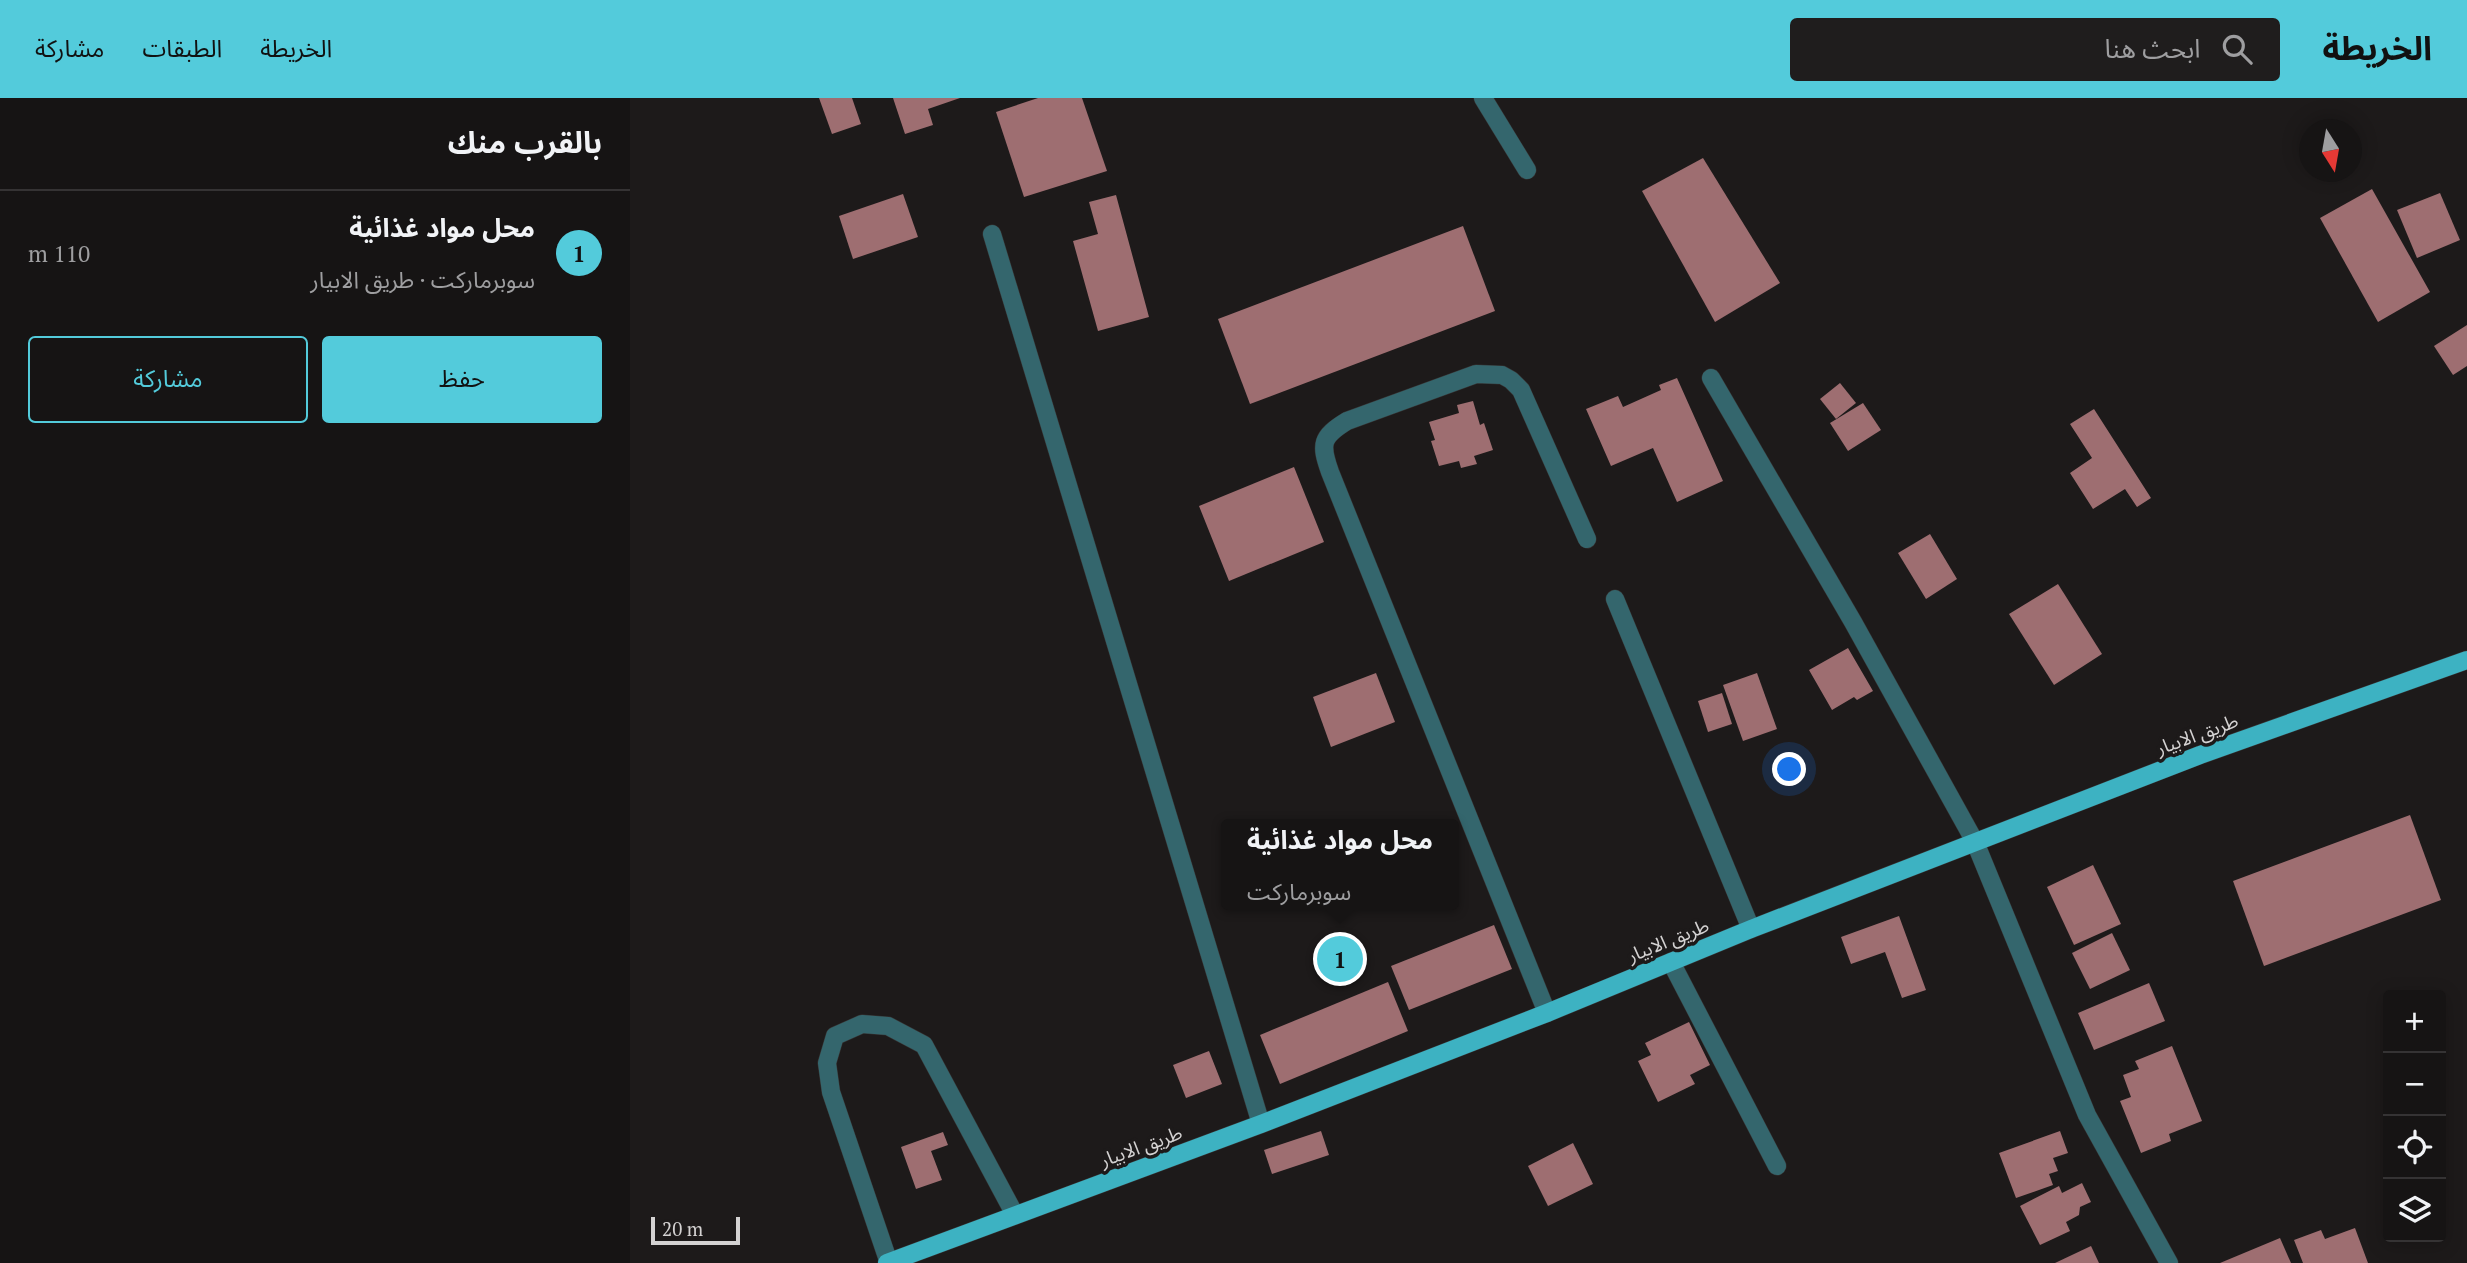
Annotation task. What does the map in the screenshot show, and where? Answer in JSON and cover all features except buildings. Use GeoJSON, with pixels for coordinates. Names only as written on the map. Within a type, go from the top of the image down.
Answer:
{"type":"FeatureCollection","features":[{"type":"Feature","properties":{"kind":"main road","name":"طريق الابيار"},"geometry":{"type":"LineString","coordinates":[[888,1263],[1261,1124],[1547,1013],[1751,929],[2200,755],[2467,660]]}},
{"type":"Feature","properties":{"kind":"street"},"geometry":{"type":"LineString","coordinates":[[1483,98],[1527,170]]}},
{"type":"Feature","properties":{"kind":"street"},"geometry":{"type":"LineString","coordinates":[[992,234],[1261,1124]]}},
{"type":"Feature","properties":{"kind":"street"},"geometry":{"type":"LineString","coordinates":[[1547,1013],[1340,498],[1324,456],[1324,442],[1330,431],[1348,421],[1476,374],[1502,375],[1521,390],[1587,539]]}},
{"type":"Feature","properties":{"kind":"street"},"geometry":{"type":"LineString","coordinates":[[1711,378],[1853,622],[1975,842],[2087,1115],[2169,1263]]}},
{"type":"Feature","properties":{"kind":"street"},"geometry":{"type":"LineString","coordinates":[[1615,599],[1751,929]]}},
{"type":"Feature","properties":{"kind":"street"},"geometry":{"type":"LineString","coordinates":[[1671,962],[1777,1166]]}},
{"type":"Feature","properties":{"kind":"street"},"geometry":{"type":"LineString","coordinates":[[888,1263],[831,1092],[827,1063],[835,1036],[862,1024],[888,1027],[924,1045],[1015,1215]]}},
{"type":"Feature","properties":{"kind":"place","name":"محل مواد غذائية"},"geometry":{"type":"Point","coordinates":[1340,959]}}]}
